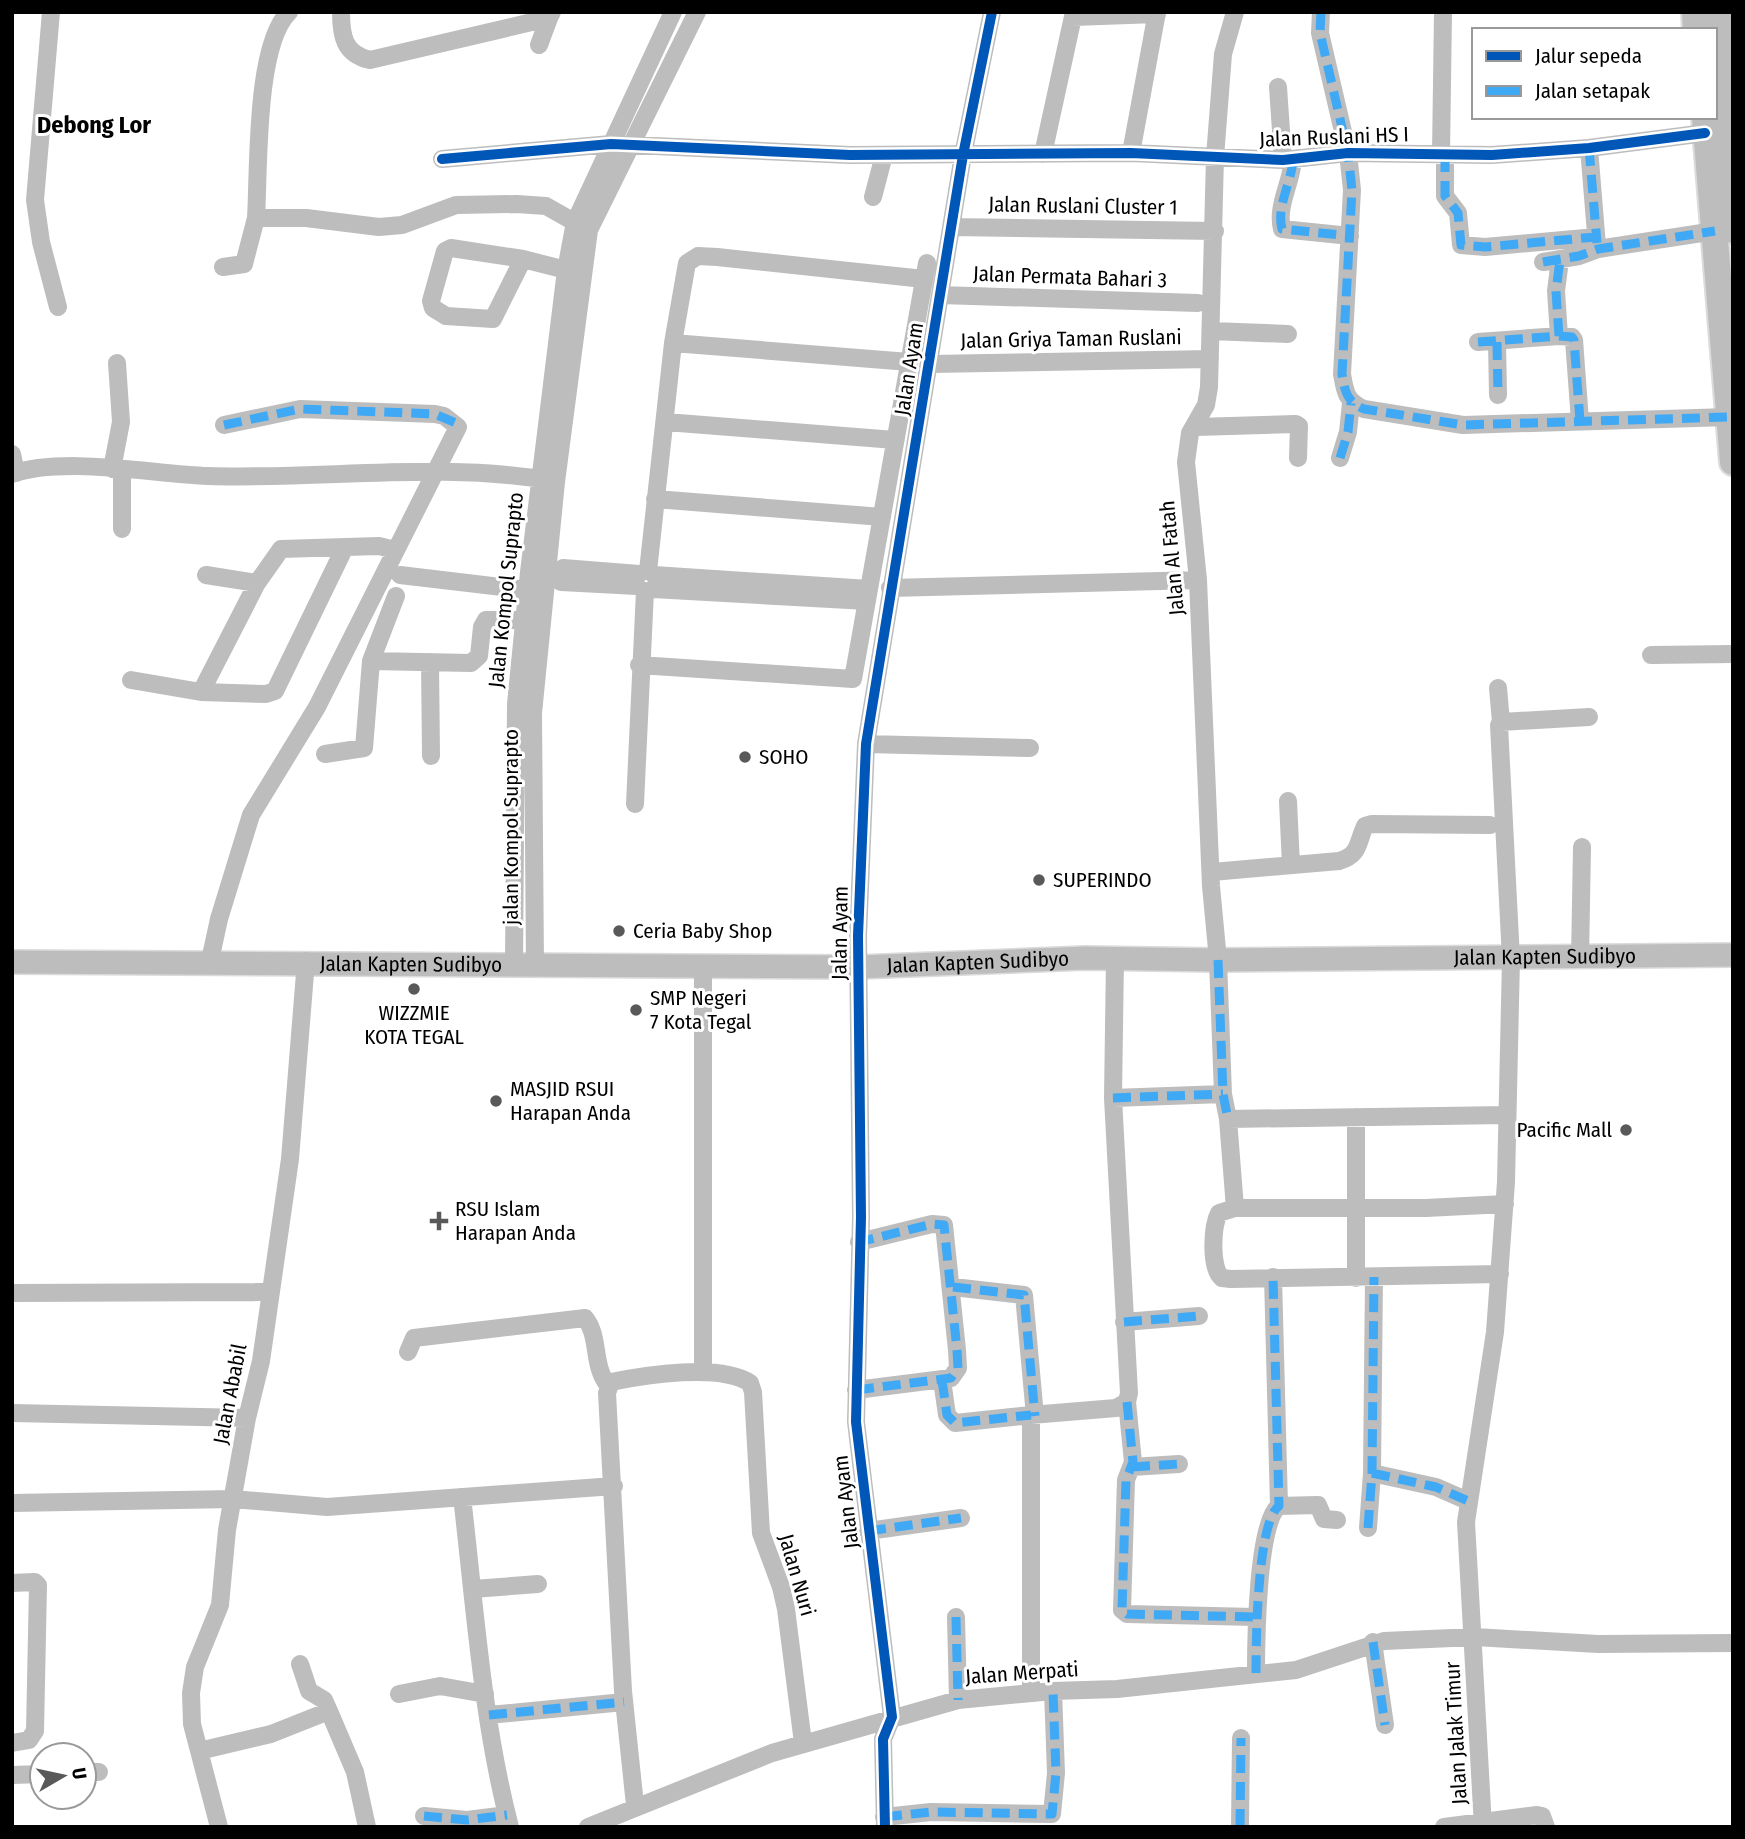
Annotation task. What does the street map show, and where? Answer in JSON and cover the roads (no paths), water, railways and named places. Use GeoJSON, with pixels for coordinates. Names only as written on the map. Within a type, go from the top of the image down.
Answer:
{"type":"FeatureCollection","features":[{"type":"Feature","properties":{"kind":"highway"},"geometry":{"type":"LineString","coordinates":[[1719,12],[1728,80],[1724,231],[1729,417],[1733,462]]}},
{"type":"Feature","properties":{"kind":"highway"},"geometry":{"type":"LineString","coordinates":[[1705,125],[1724,231]]}},
{"type":"Feature","properties":{"kind":"main road","name":"Jalan Kapten Sudibyo"},"geometry":{"type":"LineString","coordinates":[[12,962],[209,965],[306,961],[859,967],[1115,958],[1580,959],[1733,955]]}},
{"type":"Feature","properties":{"kind":"street"},"geometry":{"type":"LineString","coordinates":[[51,12],[35,200],[41,242],[58,307]]}},
{"type":"Feature","properties":{"kind":"street"},"geometry":{"type":"LineString","coordinates":[[223,267],[244,264],[256,218],[266,63],[278,24],[289,12]]}},
{"type":"Feature","properties":{"kind":"street"},"geometry":{"type":"LineString","coordinates":[[341,12],[341,34],[345,42],[360,58],[370,60],[551,15]]}},
{"type":"Feature","properties":{"kind":"street"},"geometry":{"type":"LineString","coordinates":[[582,226],[611,144],[673,12]]}},
{"type":"Feature","properties":{"kind":"street"},"geometry":{"type":"LineString","coordinates":[[582,226],[633,146],[697,12]]}},
{"type":"Feature","properties":{"kind":"street","name":"Jalan Ayam"},"geometry":{"type":"LineString","coordinates":[[892,1717],[856,1422],[859,967],[866,744],[890,588],[935,364],[940,295],[963,155],[992,12]]}},
{"type":"Feature","properties":{"kind":"street","name":"Jalan Al Fatah"},"geometry":{"type":"LineString","coordinates":[[1235,1208],[1228,1119],[1223,1094],[1198,580],[1186,462],[1190,433],[1196,427],[1206,405],[1206,359],[1211,331],[1215,231],[1215,157],[1223,54],[1236,12]]}},
{"type":"Feature","properties":{"kind":"street"},"geometry":{"type":"LineString","coordinates":[[1321,12],[1320,33],[1348,153],[1352,190],[1342,373],[1345,394],[1351,403],[1364,409],[1463,425],[1729,417]]}},
{"type":"Feature","properties":{"kind":"street"},"geometry":{"type":"LineString","coordinates":[[1443,12],[1444,196],[1458,213],[1461,245],[1485,247],[1597,243],[1724,231]]}},
{"type":"Feature","properties":{"kind":"street"},"geometry":{"type":"LineString","coordinates":[[1043,154],[1073,15],[1157,13],[1131,153]]}},
{"type":"Feature","properties":{"kind":"street"},"geometry":{"type":"LineString","coordinates":[[539,45],[551,15]]}},
{"type":"Feature","properties":{"kind":"street"},"geometry":{"type":"LineString","coordinates":[[1278,87],[1292,177],[1281,214],[1282,229],[1350,236]]}},
{"type":"Feature","properties":{"kind":"street","name":"Jalan Ruslani HS I"},"geometry":{"type":"LineString","coordinates":[[442,159],[611,144],[884,155],[1131,153],[1288,160],[1348,153],[1492,155],[1589,148],[1705,125]]}},
{"type":"Feature","properties":{"kind":"street"},"geometry":{"type":"LineString","coordinates":[[1589,148],[1597,243]]}},
{"type":"Feature","properties":{"kind":"street"},"geometry":{"type":"LineString","coordinates":[[873,197],[884,155]]}},
{"type":"Feature","properties":{"kind":"street"},"geometry":{"type":"LineString","coordinates":[[256,218],[306,218],[379,227],[402,225],[456,205],[517,204],[546,206],[582,226]]}},
{"type":"Feature","properties":{"kind":"street","name":"Jalan Kompol Suprapto"},"geometry":{"type":"LineString","coordinates":[[525,810],[516,704],[528,581],[549,481],[566,270],[582,226]]}},
{"type":"Feature","properties":{"kind":"street","name":"jalan Kompol Suprapto"},"geometry":{"type":"LineString","coordinates":[[524,965],[525,810],[533,713],[552,574],[549,481],[582,226]]}},
{"type":"Feature","properties":{"kind":"street","name":"Jalan Ruslani Cluster 1"},"geometry":{"type":"LineString","coordinates":[[952,227],[1215,231]]}},
{"type":"Feature","properties":{"kind":"street"},"geometry":{"type":"LineString","coordinates":[[1559,336],[1551,261],[1597,243]]}},
{"type":"Feature","properties":{"kind":"street"},"geometry":{"type":"LineString","coordinates":[[523,259],[493,320],[446,316],[436,313],[433,308],[431,301],[448,249],[523,259],[566,270]]}},
{"type":"Feature","properties":{"kind":"street"},"geometry":{"type":"LineString","coordinates":[[635,804],[639,665],[646,581],[673,343],[687,263],[698,256],[925,271],[853,679],[639,665]]}},
{"type":"Feature","properties":{"kind":"street","name":"Jalan Permata Bahari 3"},"geometry":{"type":"LineString","coordinates":[[940,295],[1198,303]]}},
{"type":"Feature","properties":{"kind":"street"},"geometry":{"type":"LineString","coordinates":[[1211,331],[1288,334]]}},
{"type":"Feature","properties":{"kind":"street"},"geometry":{"type":"LineString","coordinates":[[1478,342],[1572,337],[1580,421]]}},
{"type":"Feature","properties":{"kind":"street"},"geometry":{"type":"LineString","coordinates":[[1497,342],[1498,396]]}},
{"type":"Feature","properties":{"kind":"street"},"geometry":{"type":"LineString","coordinates":[[673,343],[909,362]]}},
{"type":"Feature","properties":{"kind":"street","name":"Jalan Griya Taman Ruslani"},"geometry":{"type":"LineString","coordinates":[[935,364],[1206,359]]}},
{"type":"Feature","properties":{"kind":"street"},"geometry":{"type":"LineString","coordinates":[[117,363],[121,422],[117,469],[122,528]]}},
{"type":"Feature","properties":{"kind":"street"},"geometry":{"type":"LineString","coordinates":[[1340,458],[1348,432],[1351,403]]}},
{"type":"Feature","properties":{"kind":"street"},"geometry":{"type":"LineString","coordinates":[[209,965],[219,919],[251,815],[317,707],[389,548],[458,429],[450,419],[300,410],[224,425]]}},
{"type":"Feature","properties":{"kind":"street"},"geometry":{"type":"LineString","coordinates":[[666,422],[895,440]]}},
{"type":"Feature","properties":{"kind":"street"},"geometry":{"type":"LineString","coordinates":[[1196,427],[1296,424],[1298,458]]}},
{"type":"Feature","properties":{"kind":"street"},"geometry":{"type":"LineString","coordinates":[[12,454],[14,473],[42,468],[117,469],[209,476],[434,472],[549,481]]}},
{"type":"Feature","properties":{"kind":"street"},"geometry":{"type":"LineString","coordinates":[[655,499],[882,517]]}},
{"type":"Feature","properties":{"kind":"street"},"geometry":{"type":"LineString","coordinates":[[131,680],[201,692],[266,694],[275,691],[345,547]]}},
{"type":"Feature","properties":{"kind":"street"},"geometry":{"type":"LineString","coordinates":[[201,692],[257,583],[281,549],[389,548]]}},
{"type":"Feature","properties":{"kind":"street"},"geometry":{"type":"LineString","coordinates":[[400,575],[528,581],[563,568],[598,577],[868,595]]}},
{"type":"Feature","properties":{"kind":"street"},"geometry":{"type":"LineString","coordinates":[[206,575],[257,583]]}},
{"type":"Feature","properties":{"kind":"street"},"geometry":{"type":"LineString","coordinates":[[890,588],[1198,580]]}},
{"type":"Feature","properties":{"kind":"street"},"geometry":{"type":"LineString","coordinates":[[325,754],[363,748],[372,661],[396,596]]}},
{"type":"Feature","properties":{"kind":"street"},"geometry":{"type":"LineString","coordinates":[[372,661],[477,660],[482,627],[486,620],[525,620]]}},
{"type":"Feature","properties":{"kind":"street"},"geometry":{"type":"LineString","coordinates":[[1651,656],[1733,654]]}},
{"type":"Feature","properties":{"kind":"street"},"geometry":{"type":"LineString","coordinates":[[430,662],[430,756]]}},
{"type":"Feature","properties":{"kind":"street","name":"Jalan Jalak Timur"},"geometry":{"type":"LineString","coordinates":[[1483,1825],[1475,1637],[1466,1545],[1468,1501],[1495,1332],[1505,1204],[1511,959],[1498,688]]}},
{"type":"Feature","properties":{"kind":"street"},"geometry":{"type":"LineString","coordinates":[[1501,722],[1589,717]]}},
{"type":"Feature","properties":{"kind":"street"},"geometry":{"type":"LineString","coordinates":[[866,744],[1030,748]]}},
{"type":"Feature","properties":{"kind":"street"},"geometry":{"type":"LineString","coordinates":[[1288,800],[1291,865]]}},
{"type":"Feature","properties":{"kind":"street"},"geometry":{"type":"LineString","coordinates":[[1212,872],[1351,858],[1358,850],[1365,826],[1372,824],[1490,825]]}},
{"type":"Feature","properties":{"kind":"street"},"geometry":{"type":"LineString","coordinates":[[1580,959],[1582,847]]}},
{"type":"Feature","properties":{"kind":"street"},"geometry":{"type":"LineString","coordinates":[[1115,958],[1113,1098],[1132,1467],[1126,1480],[1123,1612],[1255,1617]]}},
{"type":"Feature","properties":{"kind":"street","name":"Jalan Ababil"},"geometry":{"type":"LineString","coordinates":[[219,1827],[191,1714],[192,1680],[220,1605],[233,1499],[247,1418],[258,1377],[290,1159],[306,961]]}},
{"type":"Feature","properties":{"kind":"street"},"geometry":{"type":"LineString","coordinates":[[703,967],[703,1372]]}},
{"type":"Feature","properties":{"kind":"street"},"geometry":{"type":"LineString","coordinates":[[1113,1098],[1223,1094]]}},
{"type":"Feature","properties":{"kind":"street"},"geometry":{"type":"LineString","coordinates":[[1228,1119],[1507,1115]]}},
{"type":"Feature","properties":{"kind":"street"},"geometry":{"type":"LineString","coordinates":[[1356,1117],[1357,1208],[1365,1277],[1372,1473],[1368,1528]]}},
{"type":"Feature","properties":{"kind":"street"},"geometry":{"type":"LineString","coordinates":[[1500,1274],[1231,1279],[1217,1275],[1216,1219],[1222,1211],[1235,1208],[1505,1204]]}},
{"type":"Feature","properties":{"kind":"street"},"geometry":{"type":"LineString","coordinates":[[856,1390],[942,1380],[955,1375],[958,1368],[953,1287],[946,1261],[946,1232],[940,1223],[859,1242]]}},
{"type":"Feature","properties":{"kind":"street"},"geometry":{"type":"LineString","coordinates":[[1256,1674],[1255,1617],[1268,1520],[1279,1506],[1273,1277]]}},
{"type":"Feature","properties":{"kind":"street"},"geometry":{"type":"LineString","coordinates":[[953,1287],[1024,1295],[1033,1416],[1031,1693]]}},
{"type":"Feature","properties":{"kind":"street"},"geometry":{"type":"LineString","coordinates":[[12,1293],[269,1292]]}},
{"type":"Feature","properties":{"kind":"street"},"geometry":{"type":"LineString","coordinates":[[1124,1322],[1199,1316]]}},
{"type":"Feature","properties":{"kind":"street"},"geometry":{"type":"LineString","coordinates":[[408,1352],[414,1338],[585,1318],[590,1326],[601,1377],[608,1385],[624,1702],[635,1805]]}},
{"type":"Feature","properties":{"kind":"street","name":"Jalan Nuri"},"geometry":{"type":"LineString","coordinates":[[608,1385],[626,1379],[703,1372],[742,1378],[750,1383],[753,1392],[761,1533],[786,1609],[803,1744]]}},
{"type":"Feature","properties":{"kind":"street"},"geometry":{"type":"LineString","coordinates":[[942,1380],[947,1415],[955,1423],[1116,1408],[1127,1402]]}},
{"type":"Feature","properties":{"kind":"street"},"geometry":{"type":"LineString","coordinates":[[12,1413],[247,1418]]}},
{"type":"Feature","properties":{"kind":"street"},"geometry":{"type":"LineString","coordinates":[[1132,1467],[1179,1464]]}},
{"type":"Feature","properties":{"kind":"street"},"geometry":{"type":"LineString","coordinates":[[1372,1473],[1436,1487],[1468,1501]]}},
{"type":"Feature","properties":{"kind":"street"},"geometry":{"type":"LineString","coordinates":[[12,1503],[233,1499],[327,1507],[614,1486]]}},
{"type":"Feature","properties":{"kind":"street"},"geometry":{"type":"LineString","coordinates":[[424,1816],[509,1821],[497,1777],[462,1497]]}},
{"type":"Feature","properties":{"kind":"street"},"geometry":{"type":"LineString","coordinates":[[1279,1506],[1318,1505],[1324,1519],[1337,1520]]}},
{"type":"Feature","properties":{"kind":"street"},"geometry":{"type":"LineString","coordinates":[[868,1531],[961,1518]]}},
{"type":"Feature","properties":{"kind":"street"},"geometry":{"type":"LineString","coordinates":[[12,1583],[35,1582],[38,1585],[35,1731],[29,1740],[12,1743]]}},
{"type":"Feature","properties":{"kind":"street"},"geometry":{"type":"LineString","coordinates":[[473,1589],[538,1584]]}},
{"type":"Feature","properties":{"kind":"street"},"geometry":{"type":"LineString","coordinates":[[956,1616],[958,1700]]}},
{"type":"Feature","properties":{"kind":"street","name":"Jalan Merpati"},"geometry":{"type":"LineString","coordinates":[[588,1827],[635,1805],[803,1744],[958,1700],[1053,1691],[1118,1689],[1256,1674],[1317,1664],[1373,1642],[1475,1637],[1598,1644],[1733,1643]]}},
{"type":"Feature","properties":{"kind":"street"},"geometry":{"type":"LineString","coordinates":[[1373,1642],[1385,1725]]}},
{"type":"Feature","properties":{"kind":"street"},"geometry":{"type":"LineString","coordinates":[[300,1664],[309,1690],[324,1700],[355,1772],[367,1827]]}},
{"type":"Feature","properties":{"kind":"street"},"geometry":{"type":"LineString","coordinates":[[399,1694],[440,1686],[485,1694]]}},
{"type":"Feature","properties":{"kind":"street"},"geometry":{"type":"LineString","coordinates":[[892,1717],[883,1739],[885,1822],[931,1812],[1052,1814],[1056,1773],[1053,1691]]}},
{"type":"Feature","properties":{"kind":"street"},"geometry":{"type":"LineString","coordinates":[[489,1715],[624,1702]]}},
{"type":"Feature","properties":{"kind":"street"},"geometry":{"type":"LineString","coordinates":[[199,1751],[271,1734],[329,1711]]}},
{"type":"Feature","properties":{"kind":"street"},"geometry":{"type":"LineString","coordinates":[[1240,1827],[1241,1738]]}},
{"type":"Feature","properties":{"kind":"street"},"geometry":{"type":"LineString","coordinates":[[1444,1827],[1483,1825],[1537,1815],[1542,1816],[1545,1827]]}},
{"type":"Feature","properties":{"kind":"place","name":"SOHO"},"geometry":{"type":"Point","coordinates":[745,757]}},
{"type":"Feature","properties":{"kind":"place","name":"SUPERINDO"},"geometry":{"type":"Point","coordinates":[1039,880]}},
{"type":"Feature","properties":{"kind":"place","name":"Ceria Baby Shop"},"geometry":{"type":"Point","coordinates":[619,931]}},
{"type":"Feature","properties":{"kind":"place","name":"WIZZMIE KOTA TEGAL"},"geometry":{"type":"Point","coordinates":[414,989]}},
{"type":"Feature","properties":{"kind":"place","name":"SMP Negeri 7 Kota Tegal"},"geometry":{"type":"Point","coordinates":[636,1010]}},
{"type":"Feature","properties":{"kind":"place","name":"MASJID RSUI Harapan Anda"},"geometry":{"type":"Point","coordinates":[496,1101]}},
{"type":"Feature","properties":{"kind":"place","name":"Pacific Mall"},"geometry":{"type":"Point","coordinates":[1626,1130]}},
{"type":"Feature","properties":{"kind":"place","name":"RSU Islam Harapan Anda"},"geometry":{"type":"Point","coordinates":[439,1221]}},
{"type":"Feature","properties":{"kind":"district","name":"Debong Lor"},"geometry":{"type":"Point","coordinates":[94,125]}}]}
